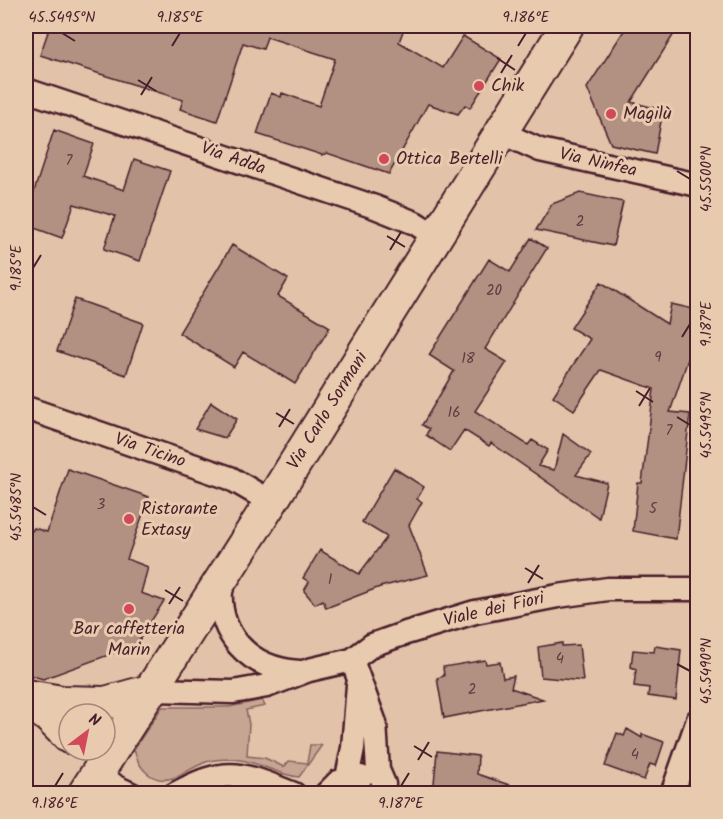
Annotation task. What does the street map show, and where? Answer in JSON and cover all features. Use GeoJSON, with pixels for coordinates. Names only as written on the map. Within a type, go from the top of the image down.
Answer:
{"type":"FeatureCollection","features":[{"type":"Feature","properties":{"kind":"main road","name":"Via Carlo Sormani"},"geometry":{"type":"LineString","coordinates":[[88,772],[153,690],[502,132],[560,28]]}},
{"type":"Feature","properties":{"kind":"main road"},"geometry":{"type":"LineString","coordinates":[[26,698],[105,703],[153,690]]}},
{"type":"Feature","properties":{"kind":"main road"},"geometry":{"type":"LineString","coordinates":[[26,698],[57,725]]}},
{"type":"Feature","properties":{"kind":"street","name":"Via Adda"},"geometry":{"type":"LineString","coordinates":[[26,90],[375,207],[415,223],[437,237]]}},
{"type":"Feature","properties":{"kind":"street","name":"Via Ninfea"},"geometry":{"type":"LineString","coordinates":[[502,132],[540,150],[698,185]]}},
{"type":"Feature","properties":{"kind":"street","name":"Via Ticino"},"geometry":{"type":"LineString","coordinates":[[26,408],[230,478],[271,502]]}},
{"type":"Feature","properties":{"kind":"street","name":"Viale dei Fiori"},"geometry":{"type":"LineString","coordinates":[[222,580],[219,600],[222,617],[236,644],[253,658],[271,666],[286,671],[300,672],[355,670],[372,645],[475,612],[558,596],[608,590],[698,588]]}},
{"type":"Feature","properties":{"kind":"street"},"geometry":{"type":"LineString","coordinates":[[347,778],[353,748],[355,670]]}},
{"type":"Feature","properties":{"kind":"street"},"geometry":{"type":"LineString","coordinates":[[355,670],[375,723],[378,770],[388,789]]}},
{"type":"Feature","properties":{"kind":"street","name":"Viale dei Fiori"},"geometry":{"type":"LineString","coordinates":[[153,690],[233,692],[267,686],[300,672]]}},
{"type":"Feature","properties":{"kind":"street"},"geometry":{"type":"LineString","coordinates":[[672,794],[698,720]]}},
{"type":"Feature","properties":{"kind":"street"},"geometry":{"type":"LineString","coordinates":[[88,772],[131,794]]}},
{"type":"Feature","properties":{"kind":"street"},"geometry":{"type":"LineString","coordinates":[[175,794],[207,777],[227,774],[246,776],[294,794]]}},
{"type":"Feature","properties":{"kind":"street"},"geometry":{"type":"LineString","coordinates":[[326,794],[347,778],[367,777],[388,789]]}},
{"type":"Feature","properties":{"kind":"shaded area"},"geometry":{"type":"Polygon","coordinates":[[[262,700],[265,706],[246,710],[249,724],[247,756],[265,758],[284,767],[289,761],[307,763],[310,745],[322,745],[299,777],[233,759],[209,761],[169,779],[154,778],[142,768],[134,749],[162,707],[229,707],[262,700]]]}},
{"type":"Feature","properties":{"kind":"building"},"geometry":{"type":"Polygon","coordinates":[[[50,26],[405,26],[399,42],[443,68],[463,36],[501,59],[470,108],[465,105],[458,114],[428,104],[389,174],[327,153],[322,155],[257,134],[271,93],[281,97],[282,93],[319,106],[335,59],[267,37],[263,49],[243,43],[217,121],[180,109],[183,100],[40,55],[50,26]]]}},
{"type":"Feature","properties":{"kind":"building"},"geometry":{"type":"Polygon","coordinates":[[[627,26],[679,26],[631,102],[663,110],[655,154],[611,144],[587,88],[627,26]]]}},
{"type":"Feature","properties":{"kind":"building"},"geometry":{"type":"Polygon","coordinates":[[[54,130],[94,144],[83,176],[124,190],[134,159],[170,171],[140,261],[104,249],[115,216],[74,204],[62,238],[26,225],[26,216],[54,130]]]}},
{"type":"Feature","properties":{"kind":"building"},"geometry":{"type":"Polygon","coordinates":[[[580,193],[623,202],[613,246],[536,230],[552,204],[580,193]]]}},
{"type":"Feature","properties":{"kind":"building"},"geometry":{"type":"Polygon","coordinates":[[[531,238],[547,248],[485,349],[507,362],[475,411],[528,445],[532,440],[548,450],[538,466],[554,470],[563,434],[591,454],[576,475],[607,483],[599,518],[491,443],[489,446],[464,430],[450,451],[426,435],[429,429],[422,425],[454,371],[429,355],[489,259],[510,272],[531,238]]]}},
{"type":"Feature","properties":{"kind":"building"},"geometry":{"type":"Polygon","coordinates":[[[232,245],[288,279],[278,296],[330,327],[295,384],[243,352],[234,367],[179,333],[232,245]]]}},
{"type":"Feature","properties":{"kind":"building"},"geometry":{"type":"Polygon","coordinates":[[[601,282],[667,324],[671,304],[698,310],[698,357],[689,356],[670,412],[690,414],[676,539],[633,531],[638,483],[642,483],[654,389],[601,370],[574,410],[553,396],[590,339],[571,328],[601,282]]]}},
{"type":"Feature","properties":{"kind":"building"},"geometry":{"type":"Polygon","coordinates":[[[75,299],[143,323],[126,375],[57,351],[75,299]]]}},
{"type":"Feature","properties":{"kind":"building"},"geometry":{"type":"Polygon","coordinates":[[[211,402],[237,419],[225,438],[195,429],[211,402]]]}},
{"type":"Feature","properties":{"kind":"building"},"geometry":{"type":"Polygon","coordinates":[[[394,468],[424,487],[417,499],[422,502],[409,525],[428,575],[380,587],[326,608],[323,600],[315,604],[304,591],[309,582],[303,578],[320,550],[359,574],[387,537],[362,522],[394,468]]]}},
{"type":"Feature","properties":{"kind":"building"},"geometry":{"type":"Polygon","coordinates":[[[68,469],[149,497],[127,559],[148,567],[141,593],[164,601],[136,645],[43,679],[26,674],[26,529],[32,531],[34,528],[47,532],[68,469]]]}},
{"type":"Feature","properties":{"kind":"building"},"geometry":{"type":"Polygon","coordinates":[[[562,643],[562,646],[579,645],[583,681],[541,677],[538,647],[562,643]]]}},
{"type":"Feature","properties":{"kind":"building"},"geometry":{"type":"Polygon","coordinates":[[[655,646],[681,650],[676,700],[648,696],[649,688],[634,686],[636,669],[631,667],[633,650],[654,652],[655,646]]]}},
{"type":"Feature","properties":{"kind":"building"},"geometry":{"type":"Polygon","coordinates":[[[485,660],[486,664],[500,662],[503,678],[514,676],[511,688],[543,699],[444,718],[437,678],[444,676],[443,667],[485,660]]]}},
{"type":"Feature","properties":{"kind":"building"},"geometry":{"type":"Polygon","coordinates":[[[627,729],[642,738],[642,734],[664,742],[656,766],[650,764],[644,780],[605,766],[617,733],[624,736],[627,729]]]}},
{"type":"Feature","properties":{"kind":"building"},"geometry":{"type":"Polygon","coordinates":[[[437,751],[478,756],[477,774],[524,790],[523,794],[433,794],[437,751]]]}},
{"type":"Feature","properties":{"kind":"place","name":"Chik"},"geometry":{"type":"Point","coordinates":[479,86]}},
{"type":"Feature","properties":{"kind":"place","name":"Magilù"},"geometry":{"type":"Point","coordinates":[611,114]}},
{"type":"Feature","properties":{"kind":"place","name":"Ottica Bertelli"},"geometry":{"type":"Point","coordinates":[384,159]}},
{"type":"Feature","properties":{"kind":"place","name":"Ristorante Extasy"},"geometry":{"type":"Point","coordinates":[129,519]}},
{"type":"Feature","properties":{"kind":"place","name":"Bar caffetteria Marin"},"geometry":{"type":"Point","coordinates":[129,609]}}]}
